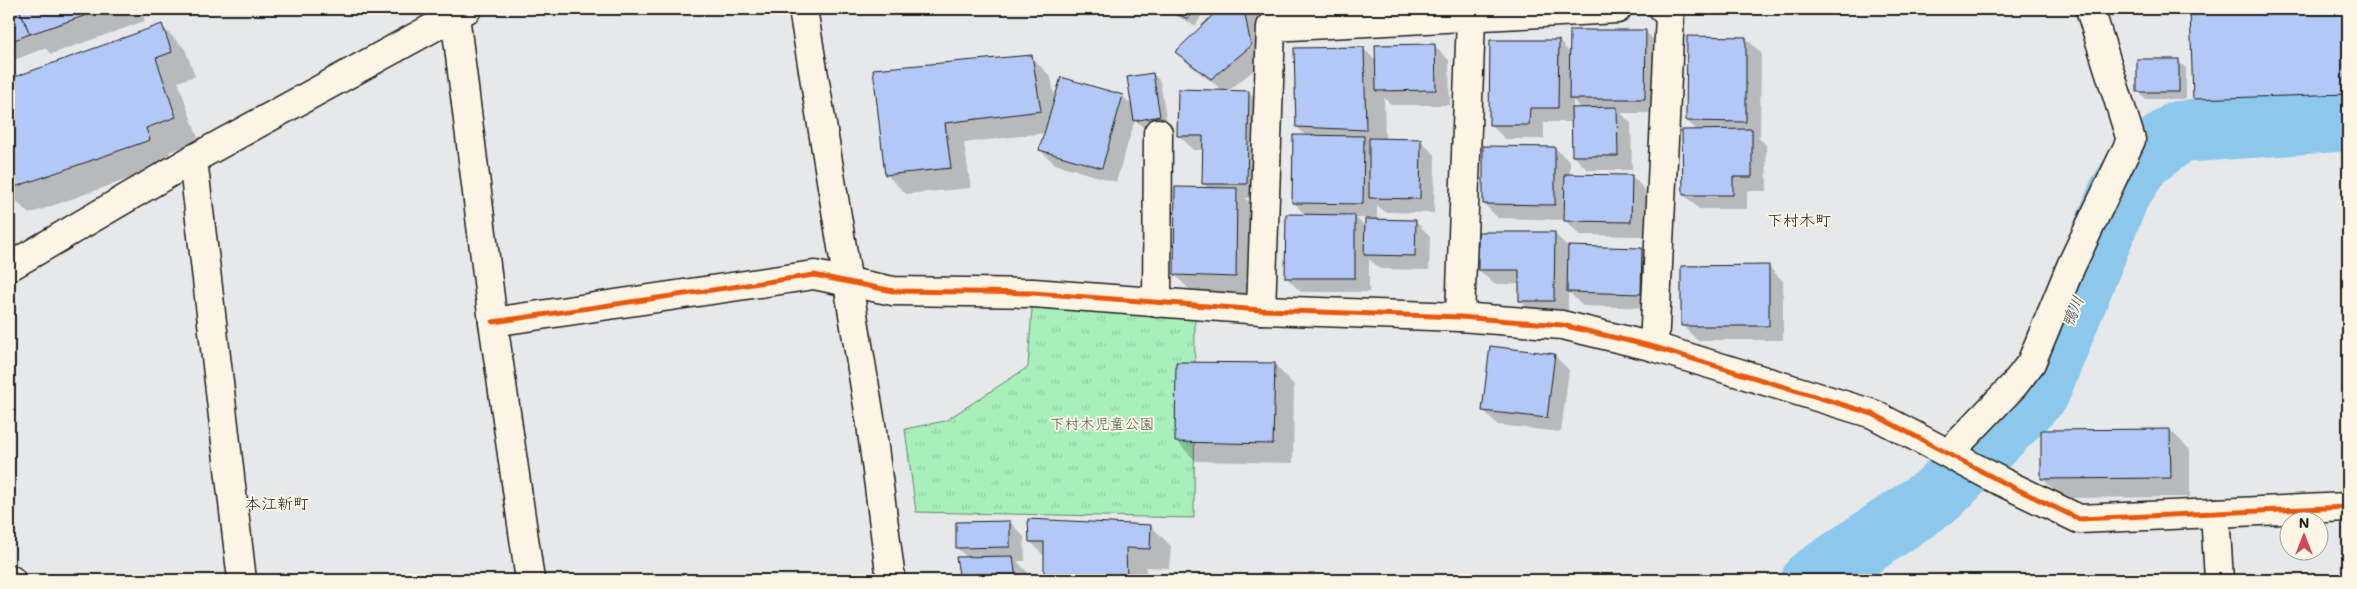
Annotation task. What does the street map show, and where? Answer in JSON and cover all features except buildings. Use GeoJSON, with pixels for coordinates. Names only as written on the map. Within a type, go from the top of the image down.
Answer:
{"type":"FeatureCollection","features":[{"type":"Feature","properties":{"kind":"street"},"geometry":{"type":"LineString","coordinates":[[803,9],[846,282],[871,424],[891,580]]}},
{"type":"Feature","properties":{"kind":"street"},"geometry":{"type":"LineString","coordinates":[[1261,310],[1271,28],[1617,9]]}},
{"type":"Feature","properties":{"kind":"street"},"geometry":{"type":"LineString","coordinates":[[1654,347],[1670,15],[1663,9]]}},
{"type":"Feature","properties":{"kind":"street"},"geometry":{"type":"LineString","coordinates":[[1950,453],[2014,385],[2031,363],[2071,266],[2131,140],[2090,9]]}},
{"type":"Feature","properties":{"kind":"street"},"geometry":{"type":"LineString","coordinates":[[9,267],[193,159],[461,12],[493,322],[530,580]]}},
{"type":"Feature","properties":{"kind":"street"},"geometry":{"type":"LineString","coordinates":[[1460,317],[1471,18]]}},
{"type":"Feature","properties":{"kind":"street"},"geometry":{"type":"LineString","coordinates":[[1157,303],[1158,133]]}},
{"type":"Feature","properties":{"kind":"street"},"geometry":{"type":"LineString","coordinates":[[193,159],[242,580]]}},
{"type":"Feature","properties":{"kind":"street"},"geometry":{"type":"LineString","coordinates":[[493,322],[814,275],[893,291],[1033,293],[1261,310],[1460,317],[1562,325],[1654,347],[1873,414],[2079,519],[2348,507]]}},
{"type":"Feature","properties":{"kind":"street"},"geometry":{"type":"LineString","coordinates":[[2215,513],[2219,580]]}},
{"type":"Feature","properties":{"kind":"green space","name":"下村木児童公園"},"geometry":{"type":"Polygon","coordinates":[[[1033,293],[1195,305],[1194,518],[916,512],[905,429],[945,421],[1028,367],[1033,293]]]}},
{"type":"Feature","properties":{"kind":"waterway","name":"鴨川"},"geometry":{"type":"LineString","coordinates":[[1812,580],[1939,494],[2039,392],[2119,194],[2142,159],[2179,132],[2348,120]]}},
{"type":"Feature","properties":{"kind":"cycle path"},"geometry":{"type":"LineString","coordinates":[[493,322],[814,275],[893,291],[1033,293],[1261,310],[1460,317],[1562,325],[1654,347],[1873,414],[2002,482],[2079,519],[2348,507]]}},
{"type":"Feature","properties":{"kind":"district","name":"下村木町"},"geometry":{"type":"Point","coordinates":[1799,219]}},
{"type":"Feature","properties":{"kind":"district","name":"本江新町"},"geometry":{"type":"Point","coordinates":[277,502]}}]}
